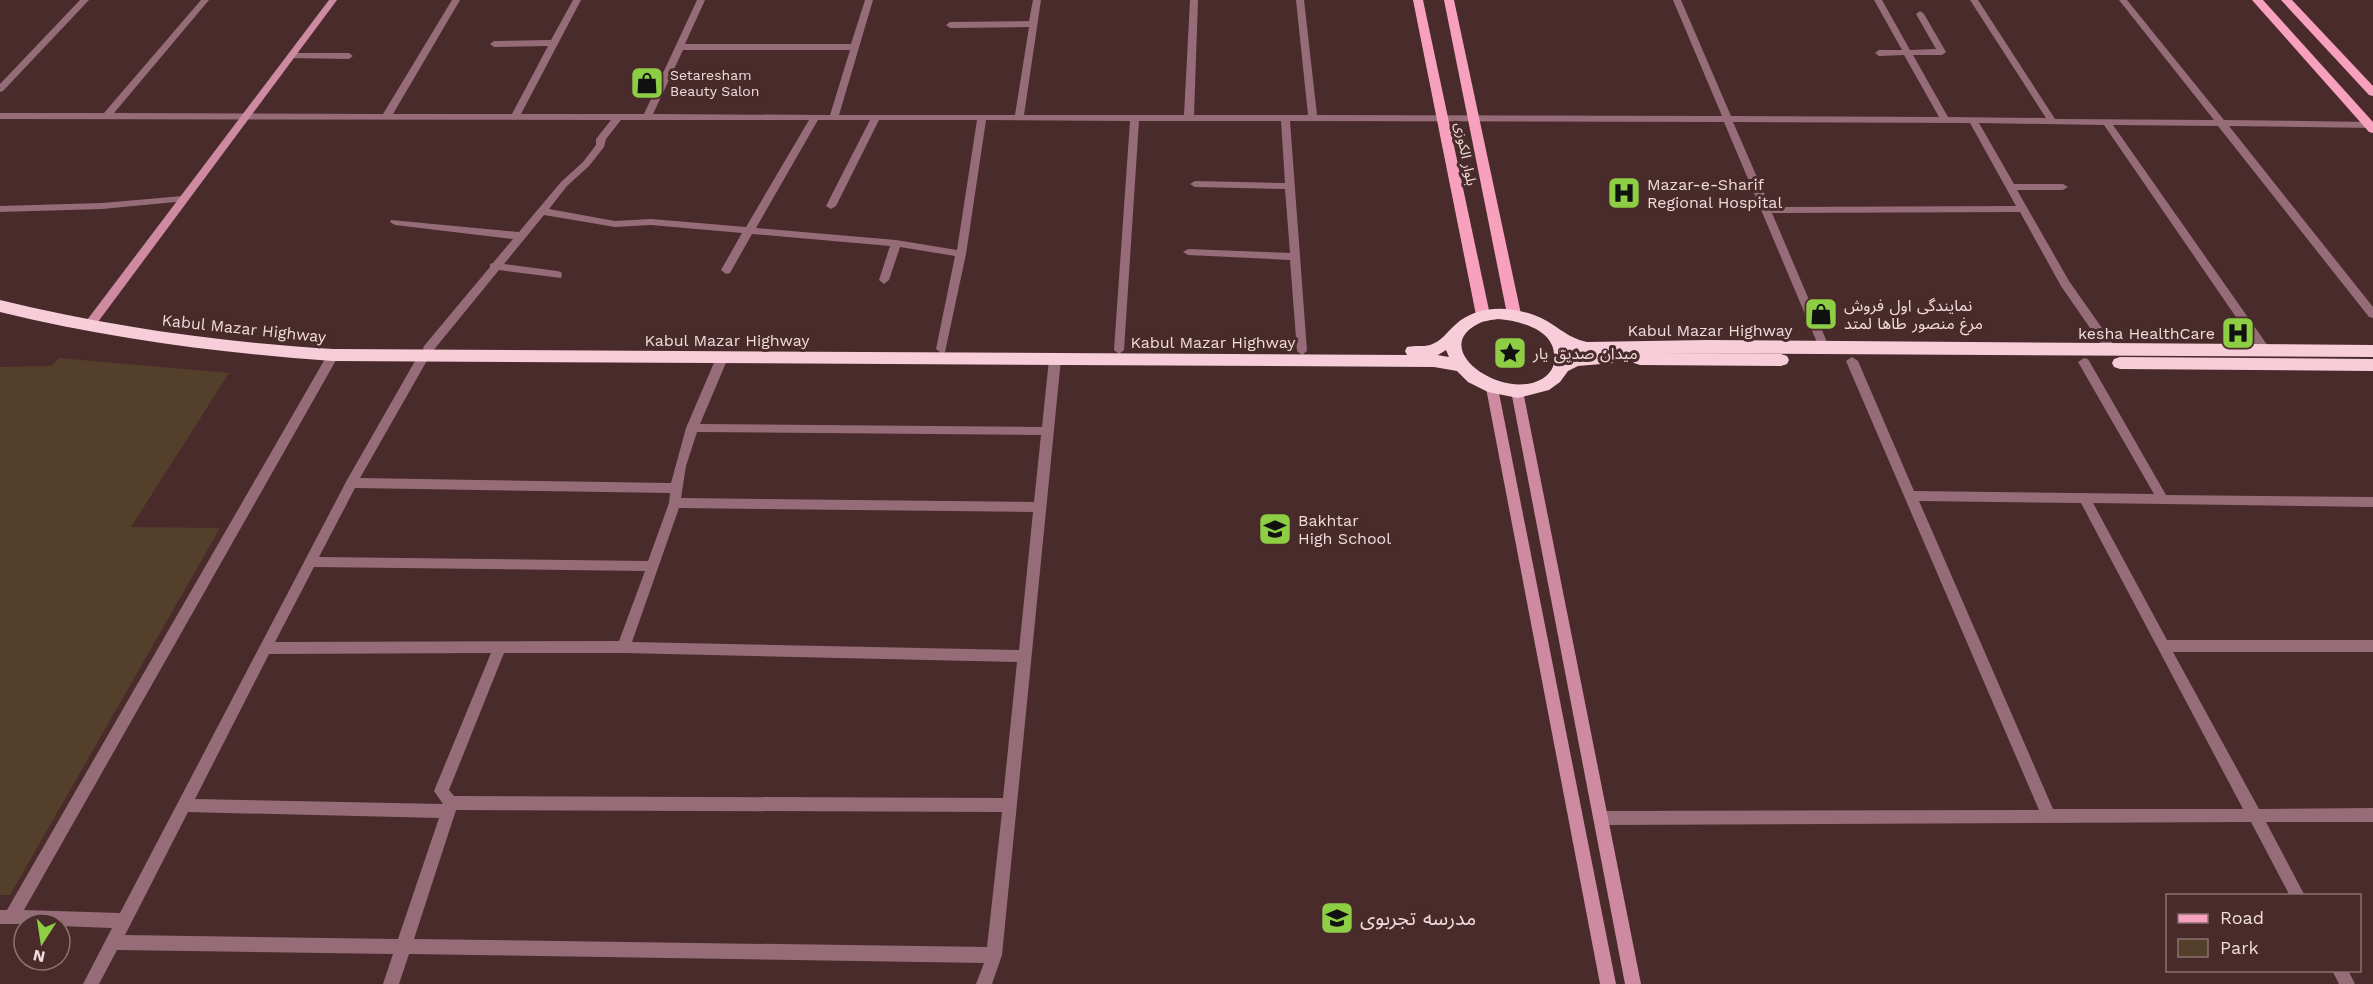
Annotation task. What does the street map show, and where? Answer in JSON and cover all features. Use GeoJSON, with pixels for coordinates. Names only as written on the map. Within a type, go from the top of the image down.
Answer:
{"type":"FeatureCollection","features":[{"type":"Feature","properties":{"kind":"highway","name":"Kabul Mazar Highway"},"geometry":{"type":"LineString","coordinates":[[0,295],[92,322],[173,341],[265,351],[333,355],[941,349],[1432,351],[1453,339]]}},
{"type":"Feature","properties":{"kind":"highway","name":"Kabul Mazar Highway"},"geometry":{"type":"LineString","coordinates":[[0,306],[92,322],[271,341],[426,353],[722,358],[1434,361],[1459,364]]}},
{"type":"Feature","properties":{"kind":"highway"},"geometry":{"type":"LineString","coordinates":[[1514,314],[1529,318],[1554,335],[1561,345],[1564,356],[1562,367],[1556,377],[1546,385],[1517,392],[1491,388],[1468,375],[1453,352],[1453,339],[1459,328],[1469,320],[1483,315],[1514,314]]}},
{"type":"Feature","properties":{"kind":"highway","name":"Kabul Mazar Highway"},"geometry":{"type":"LineString","coordinates":[[1554,335],[1571,345],[1587,348],[1707,346],[1825,349],[2373,351]]}},
{"type":"Feature","properties":{"kind":"highway","name":"Kabul Mazar Highway"},"geometry":{"type":"LineString","coordinates":[[1562,367],[1575,360],[1591,359],[2373,365]]}},
{"type":"Feature","properties":{"kind":"main road"},"geometry":{"type":"LineString","coordinates":[[92,322],[333,0]]}},
{"type":"Feature","properties":{"kind":"main road","name":"بلوار الکوزی"},"geometry":{"type":"LineString","coordinates":[[1418,0],[1483,315]]}},
{"type":"Feature","properties":{"kind":"main road","name":"بلوار الکوزی"},"geometry":{"type":"LineString","coordinates":[[1449,0],[1514,314]]}},
{"type":"Feature","properties":{"kind":"main road"},"geometry":{"type":"LineString","coordinates":[[2256,0],[2372,126]]}},
{"type":"Feature","properties":{"kind":"main road"},"geometry":{"type":"LineString","coordinates":[[2286,0],[2373,93]]}},
{"type":"Feature","properties":{"kind":"main road"},"geometry":{"type":"LineString","coordinates":[[1491,388],[1608,984]]}},
{"type":"Feature","properties":{"kind":"main road"},"geometry":{"type":"LineString","coordinates":[[1517,392],[1633,984]]}},
{"type":"Feature","properties":{"kind":"street"},"geometry":{"type":"LineString","coordinates":[[0,90],[85,0]]}},
{"type":"Feature","properties":{"kind":"street"},"geometry":{"type":"LineString","coordinates":[[107,116],[205,0]]}},
{"type":"Feature","properties":{"kind":"street"},"geometry":{"type":"LineString","coordinates":[[386,117],[456,0]]}},
{"type":"Feature","properties":{"kind":"street"},"geometry":{"type":"LineString","coordinates":[[515,117],[577,0]]}},
{"type":"Feature","properties":{"kind":"street"},"geometry":{"type":"LineString","coordinates":[[648,116],[701,0]]}},
{"type":"Feature","properties":{"kind":"street"},"geometry":{"type":"LineString","coordinates":[[834,117],[869,0]]}},
{"type":"Feature","properties":{"kind":"street"},"geometry":{"type":"LineString","coordinates":[[1019,118],[1036,0]]}},
{"type":"Feature","properties":{"kind":"street"},"geometry":{"type":"LineString","coordinates":[[1190,118],[1194,0]]}},
{"type":"Feature","properties":{"kind":"street"},"geometry":{"type":"LineString","coordinates":[[1300,0],[1313,118]]}},
{"type":"Feature","properties":{"kind":"street"},"geometry":{"type":"LineString","coordinates":[[1677,0],[1825,349]]}},
{"type":"Feature","properties":{"kind":"street"},"geometry":{"type":"LineString","coordinates":[[1878,0],[1945,120]]}},
{"type":"Feature","properties":{"kind":"street"},"geometry":{"type":"LineString","coordinates":[[1974,0],[2052,121]]}},
{"type":"Feature","properties":{"kind":"street"},"geometry":{"type":"LineString","coordinates":[[2123,0],[2373,314]]}},
{"type":"Feature","properties":{"kind":"street"},"geometry":{"type":"LineString","coordinates":[[1878,53],[1942,52],[1920,14]]}},
{"type":"Feature","properties":{"kind":"street"},"geometry":{"type":"LineString","coordinates":[[950,26],[1033,24]]}},
{"type":"Feature","properties":{"kind":"street"},"geometry":{"type":"LineString","coordinates":[[494,44],[554,43]]}},
{"type":"Feature","properties":{"kind":"street"},"geometry":{"type":"LineString","coordinates":[[679,47],[855,47]]}},
{"type":"Feature","properties":{"kind":"street"},"geometry":{"type":"LineString","coordinates":[[291,56],[350,56]]}},
{"type":"Feature","properties":{"kind":"street"},"geometry":{"type":"LineString","coordinates":[[0,116],[1973,120],[2372,126]]}},
{"type":"Feature","properties":{"kind":"street"},"geometry":{"type":"LineString","coordinates":[[91,984],[351,483],[426,353],[540,211],[601,145],[601,139],[618,117]]}},
{"type":"Feature","properties":{"kind":"street"},"geometry":{"type":"LineString","coordinates":[[726,270],[815,117]]}},
{"type":"Feature","properties":{"kind":"street"},"geometry":{"type":"LineString","coordinates":[[831,206],[876,117]]}},
{"type":"Feature","properties":{"kind":"street"},"geometry":{"type":"LineString","coordinates":[[941,349],[961,254],[982,117]]}},
{"type":"Feature","properties":{"kind":"street"},"geometry":{"type":"LineString","coordinates":[[1119,350],[1135,118]]}},
{"type":"Feature","properties":{"kind":"street"},"geometry":{"type":"LineString","coordinates":[[1286,118],[1302,351]]}},
{"type":"Feature","properties":{"kind":"street"},"geometry":{"type":"LineString","coordinates":[[1973,120],[2065,283],[2112,351]]}},
{"type":"Feature","properties":{"kind":"street"},"geometry":{"type":"LineString","coordinates":[[2106,121],[2264,349]]}},
{"type":"Feature","properties":{"kind":"street"},"geometry":{"type":"LineString","coordinates":[[1195,184],[1290,186]]}},
{"type":"Feature","properties":{"kind":"street"},"geometry":{"type":"LineString","coordinates":[[2011,187],[2063,188]]}},
{"type":"Feature","properties":{"kind":"street"},"geometry":{"type":"LineString","coordinates":[[0,209],[102,206],[183,199]]}},
{"type":"Feature","properties":{"kind":"street"},"geometry":{"type":"LineString","coordinates":[[1765,210],[2023,209]]}},
{"type":"Feature","properties":{"kind":"street"},"geometry":{"type":"LineString","coordinates":[[540,211],[615,224],[651,222],[896,243],[961,254]]}},
{"type":"Feature","properties":{"kind":"street"},"geometry":{"type":"LineString","coordinates":[[395,222],[520,236]]}},
{"type":"Feature","properties":{"kind":"street"},"geometry":{"type":"LineString","coordinates":[[884,280],[896,243]]}},
{"type":"Feature","properties":{"kind":"street"},"geometry":{"type":"LineString","coordinates":[[1188,252],[1296,257]]}},
{"type":"Feature","properties":{"kind":"street"},"geometry":{"type":"LineString","coordinates":[[494,266],[557,275]]}},
{"type":"Feature","properties":{"kind":"street"},"geometry":{"type":"LineString","coordinates":[[124,921],[6,917],[333,355]]}},
{"type":"Feature","properties":{"kind":"street"},"geometry":{"type":"LineString","coordinates":[[624,647],[675,503],[675,488],[692,428],[722,358]]}},
{"type":"Feature","properties":{"kind":"street"},"geometry":{"type":"LineString","coordinates":[[984,984],[994,955],[1038,507],[1055,359]]}},
{"type":"Feature","properties":{"kind":"street"},"geometry":{"type":"LineString","coordinates":[[1852,361],[2049,816]]}},
{"type":"Feature","properties":{"kind":"street"},"geometry":{"type":"LineString","coordinates":[[2084,362],[2162,498]]}},
{"type":"Feature","properties":{"kind":"street"},"geometry":{"type":"LineString","coordinates":[[692,428],[1046,431]]}},
{"type":"Feature","properties":{"kind":"street"},"geometry":{"type":"LineString","coordinates":[[351,483],[675,488]]}},
{"type":"Feature","properties":{"kind":"street"},"geometry":{"type":"LineString","coordinates":[[1911,496],[2373,502]]}},
{"type":"Feature","properties":{"kind":"street"},"geometry":{"type":"LineString","coordinates":[[2084,498],[2297,894]]}},
{"type":"Feature","properties":{"kind":"street"},"geometry":{"type":"LineString","coordinates":[[675,503],[1038,507]]}},
{"type":"Feature","properties":{"kind":"street"},"geometry":{"type":"LineString","coordinates":[[310,562],[652,566]]}},
{"type":"Feature","properties":{"kind":"street"},"geometry":{"type":"LineString","coordinates":[[2164,646],[2373,646]]}},
{"type":"Feature","properties":{"kind":"street"},"geometry":{"type":"LineString","coordinates":[[392,984],[450,807],[441,791],[500,647]]}},
{"type":"Feature","properties":{"kind":"street"},"geometry":{"type":"LineString","coordinates":[[265,648],[624,647],[1024,656]]}},
{"type":"Feature","properties":{"kind":"street"},"geometry":{"type":"LineString","coordinates":[[184,805],[450,807],[1010,805]]}},
{"type":"Feature","properties":{"kind":"street"},"geometry":{"type":"LineString","coordinates":[[1601,818],[2373,815]]}},
{"type":"Feature","properties":{"kind":"street"},"geometry":{"type":"LineString","coordinates":[[113,942],[994,955]]}},
{"type":"Feature","properties":{"kind":"green space"},"geometry":{"type":"Polygon","coordinates":[[[59,358],[229,373],[131,527],[220,528],[10,895],[0,895],[0,367],[51,366],[59,358]]]}},
{"type":"Feature","properties":{"kind":"place","name":"Setaresham Beauty Salon"},"geometry":{"type":"Point","coordinates":[647,83]}},
{"type":"Feature","properties":{"kind":"place","name":"Mazar-e-Sharif Regional Hospital"},"geometry":{"type":"Point","coordinates":[1624,193]}},
{"type":"Feature","properties":{"kind":"place","name":"نمایندگی اول فروش مرغ منصور طاها لمتد"},"geometry":{"type":"Point","coordinates":[1821,314]}},
{"type":"Feature","properties":{"kind":"place","name":"kesha HealthCare"},"geometry":{"type":"Point","coordinates":[2238,333]}},
{"type":"Feature","properties":{"kind":"place","name":"میدان صدیق یار"},"geometry":{"type":"Point","coordinates":[1510,353]}},
{"type":"Feature","properties":{"kind":"place","name":"Bakhtar High School"},"geometry":{"type":"Point","coordinates":[1275,529]}},
{"type":"Feature","properties":{"kind":"place","name":"مدرسه تجربوى"},"geometry":{"type":"Point","coordinates":[1337,918]}}]}
